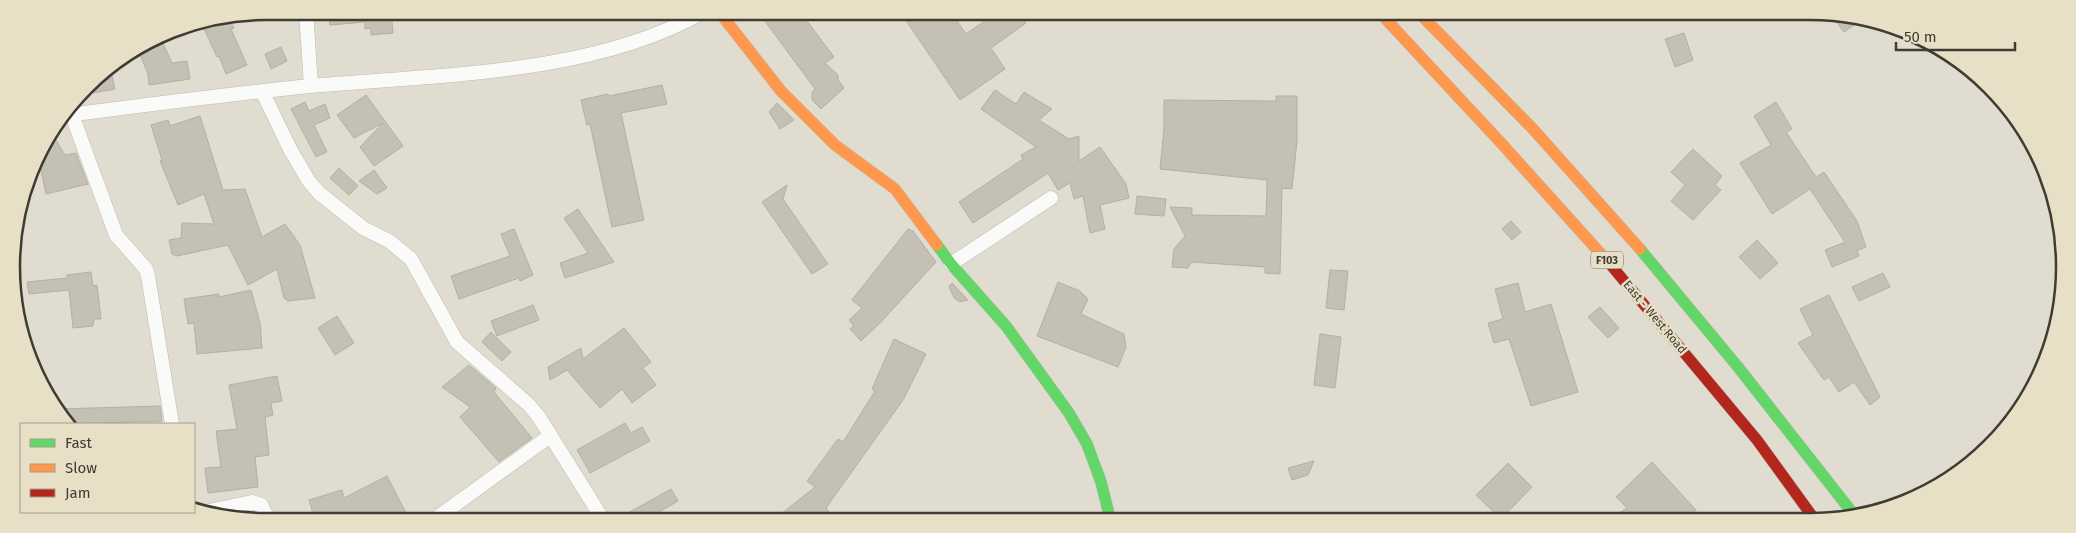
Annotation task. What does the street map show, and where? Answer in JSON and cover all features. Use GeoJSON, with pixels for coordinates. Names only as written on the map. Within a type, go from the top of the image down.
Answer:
{"type":"FeatureCollection","features":[{"type":"Feature","properties":{"kind":"main road"},"geometry":{"type":"LineString","coordinates":[[725,20],[781,91],[835,145],[895,189],[951,264],[1006,326],[1069,413],[1087,444],[1101,482],[1109,513]]}},
{"type":"Feature","properties":{"kind":"main road","name":"East - West Road"},"geometry":{"type":"LineString","coordinates":[[1387,20],[1507,148],[1653,314],[1759,442],[1798,492],[1811,513]]}},
{"type":"Feature","properties":{"kind":"main road","name":"F103"},"geometry":{"type":"LineString","coordinates":[[1426,20],[1532,128],[1669,283],[1778,415],[1850,509]]}},
{"type":"Feature","properties":{"kind":"street"},"geometry":{"type":"LineString","coordinates":[[307,20],[311,86]]}},
{"type":"Feature","properties":{"kind":"street"},"geometry":{"type":"LineString","coordinates":[[72,115],[262,91],[491,70],[611,49],[661,33],[686,20]]}},
{"type":"Feature","properties":{"kind":"street"},"geometry":{"type":"LineString","coordinates":[[262,91],[290,149],[308,180],[319,193],[363,228],[389,241],[412,259],[457,342],[529,405],[599,513]]}},
{"type":"Feature","properties":{"kind":"street"},"geometry":{"type":"LineString","coordinates":[[70,118],[116,235],[146,269],[172,423]]}},
{"type":"Feature","properties":{"kind":"street"},"geometry":{"type":"LineString","coordinates":[[951,264],[1051,198]]}},
{"type":"Feature","properties":{"kind":"street"},"geometry":{"type":"LineString","coordinates":[[444,513],[550,436]]}},
{"type":"Feature","properties":{"kind":"street"},"geometry":{"type":"LineString","coordinates":[[221,509],[252,502],[261,504],[265,513]]}},
{"type":"Feature","properties":{"kind":"building"},"geometry":{"type":"Polygon","coordinates":[[[329,20],[392,20],[393,33],[371,35],[371,28],[365,29],[365,22],[330,25],[329,20]]]}},
{"type":"Feature","properties":{"kind":"building"},"geometry":{"type":"Polygon","coordinates":[[[764,20],[806,20],[834,57],[825,63],[838,75],[838,80],[844,88],[821,109],[812,100],[812,92],[815,89],[764,20]]]}},
{"type":"Feature","properties":{"kind":"building"},"geometry":{"type":"Polygon","coordinates":[[[906,20],[957,20],[966,34],[986,20],[1024,20],[1026,23],[991,48],[1005,69],[960,100],[906,20]]]}},
{"type":"Feature","properties":{"kind":"building"},"geometry":{"type":"Polygon","coordinates":[[[1836,22],[1855,24],[1844,32],[1836,22]]]}},
{"type":"Feature","properties":{"kind":"building"},"geometry":{"type":"Polygon","coordinates":[[[231,23],[234,28],[231,29],[247,65],[226,74],[219,56],[217,57],[204,28],[231,23]]]}},
{"type":"Feature","properties":{"kind":"building"},"geometry":{"type":"Polygon","coordinates":[[[1684,33],[1693,60],[1675,67],[1665,39],[1684,33]]]}},
{"type":"Feature","properties":{"kind":"building"},"geometry":{"type":"Polygon","coordinates":[[[163,43],[172,63],[187,61],[190,79],[149,85],[148,74],[140,55],[163,43]]]}},
{"type":"Feature","properties":{"kind":"building"},"geometry":{"type":"Polygon","coordinates":[[[281,47],[287,61],[271,69],[265,54],[281,47]]]}},
{"type":"Feature","properties":{"kind":"building"},"geometry":{"type":"Polygon","coordinates":[[[112,76],[115,89],[93,93],[93,91],[112,76]]]}},
{"type":"Feature","properties":{"kind":"building"},"geometry":{"type":"Polygon","coordinates":[[[662,85],[667,104],[621,113],[644,220],[612,227],[590,124],[587,125],[581,100],[662,85]]]}},
{"type":"Feature","properties":{"kind":"building"},"geometry":{"type":"Polygon","coordinates":[[[995,90],[1016,104],[1024,92],[1052,109],[1039,120],[1069,139],[1079,136],[1079,161],[1100,147],[1126,184],[1129,198],[1100,205],[1105,229],[1090,233],[1083,196],[1074,199],[1070,183],[1058,190],[1048,173],[973,223],[959,202],[1023,159],[1021,155],[1036,147],[981,109],[995,90]]]}},
{"type":"Feature","properties":{"kind":"building"},"geometry":{"type":"Polygon","coordinates":[[[366,95],[403,146],[374,166],[360,147],[383,123],[354,138],[337,115],[366,95]]]}},
{"type":"Feature","properties":{"kind":"building"},"geometry":{"type":"Polygon","coordinates":[[[1276,96],[1297,96],[1297,141],[1292,189],[1282,188],[1280,274],[1265,273],[1265,267],[1191,262],[1188,268],[1172,267],[1174,249],[1185,236],[1170,207],[1192,208],[1192,215],[1266,216],[1267,180],[1160,169],[1164,128],[1164,100],[1276,101],[1276,96]]]}},
{"type":"Feature","properties":{"kind":"building"},"geometry":{"type":"Polygon","coordinates":[[[305,102],[309,111],[325,104],[330,118],[314,125],[327,152],[316,157],[291,109],[305,102]]]}},
{"type":"Feature","properties":{"kind":"building"},"geometry":{"type":"Polygon","coordinates":[[[1776,102],[1792,129],[1786,132],[1816,177],[1824,172],[1857,221],[1866,247],[1857,251],[1859,256],[1832,267],[1825,250],[1845,242],[1810,189],[1772,214],[1740,163],[1771,145],[1754,116],[1776,102]]]}},
{"type":"Feature","properties":{"kind":"building"},"geometry":{"type":"Polygon","coordinates":[[[777,103],[794,120],[780,129],[769,112],[777,103]]]}},
{"type":"Feature","properties":{"kind":"building"},"geometry":{"type":"Polygon","coordinates":[[[200,116],[223,190],[245,189],[262,237],[285,224],[300,245],[315,298],[288,301],[284,298],[277,269],[248,285],[228,245],[177,256],[172,254],[169,240],[181,238],[182,223],[214,224],[204,194],[178,205],[160,161],[162,160],[151,125],[168,120],[170,126],[200,116]]]}},
{"type":"Feature","properties":{"kind":"building"},"geometry":{"type":"Polygon","coordinates":[[[55,140],[65,155],[76,153],[88,184],[46,194],[40,170],[55,140]]]}},
{"type":"Feature","properties":{"kind":"building"},"geometry":{"type":"Polygon","coordinates":[[[1693,149],[1722,176],[1715,185],[1721,190],[1693,220],[1671,201],[1685,185],[1671,172],[1693,149]]]}},
{"type":"Feature","properties":{"kind":"building"},"geometry":{"type":"Polygon","coordinates":[[[339,168],[358,186],[349,195],[330,178],[339,168]]]}},
{"type":"Feature","properties":{"kind":"building"},"geometry":{"type":"Polygon","coordinates":[[[374,170],[387,188],[377,194],[359,181],[374,170]]]}},
{"type":"Feature","properties":{"kind":"building"},"geometry":{"type":"Polygon","coordinates":[[[787,185],[783,199],[828,264],[812,274],[762,202],[787,185]]]}},
{"type":"Feature","properties":{"kind":"building"},"geometry":{"type":"Polygon","coordinates":[[[1137,196],[1166,199],[1164,216],[1135,214],[1137,196]]]}},
{"type":"Feature","properties":{"kind":"building"},"geometry":{"type":"Polygon","coordinates":[[[578,209],[614,262],[565,278],[560,263],[588,253],[564,218],[578,209]]]}},
{"type":"Feature","properties":{"kind":"building"},"geometry":{"type":"Polygon","coordinates":[[[1511,221],[1521,232],[1512,240],[1502,229],[1511,221]]]}},
{"type":"Feature","properties":{"kind":"building"},"geometry":{"type":"Polygon","coordinates":[[[514,229],[533,275],[520,281],[519,278],[459,299],[451,276],[510,256],[501,234],[514,229]]]}},
{"type":"Feature","properties":{"kind":"building"},"geometry":{"type":"Polygon","coordinates":[[[908,229],[913,231],[936,262],[861,341],[850,329],[854,326],[849,320],[862,308],[852,300],[908,229]]]}},
{"type":"Feature","properties":{"kind":"building"},"geometry":{"type":"Polygon","coordinates":[[[1757,240],[1778,263],[1760,279],[1739,257],[1757,240]]]}},
{"type":"Feature","properties":{"kind":"building"},"geometry":{"type":"Polygon","coordinates":[[[1330,270],[1348,271],[1344,310],[1326,308],[1330,270]]]}},
{"type":"Feature","properties":{"kind":"building"},"geometry":{"type":"Polygon","coordinates":[[[91,272],[93,286],[97,285],[101,319],[94,319],[93,326],[73,328],[69,290],[29,294],[27,282],[67,278],[67,275],[91,272]]]}},
{"type":"Feature","properties":{"kind":"building"},"geometry":{"type":"Polygon","coordinates":[[[1883,273],[1890,287],[1859,301],[1852,287],[1883,273]]]}},
{"type":"Feature","properties":{"kind":"building"},"geometry":{"type":"Polygon","coordinates":[[[1058,282],[1080,291],[1088,299],[1081,314],[1124,334],[1126,347],[1118,367],[1037,336],[1058,282]]]}},
{"type":"Feature","properties":{"kind":"building"},"geometry":{"type":"Polygon","coordinates":[[[952,283],[968,300],[960,302],[954,298],[949,286],[952,283]]]}},
{"type":"Feature","properties":{"kind":"building"},"geometry":{"type":"Polygon","coordinates":[[[1518,283],[1525,312],[1551,304],[1578,392],[1531,406],[1509,339],[1494,343],[1488,323],[1503,319],[1495,289],[1518,283]]]}},
{"type":"Feature","properties":{"kind":"building"},"geometry":{"type":"Polygon","coordinates":[[[251,290],[260,323],[262,348],[197,354],[194,323],[188,324],[184,299],[219,294],[219,297],[251,290]]]}},
{"type":"Feature","properties":{"kind":"building"},"geometry":{"type":"Polygon","coordinates":[[[1829,295],[1880,397],[1870,405],[1854,382],[1839,392],[1829,377],[1824,380],[1798,343],[1813,335],[1800,309],[1829,295]]]}},
{"type":"Feature","properties":{"kind":"building"},"geometry":{"type":"Polygon","coordinates":[[[533,305],[539,320],[497,336],[491,321],[533,305]]]}},
{"type":"Feature","properties":{"kind":"building"},"geometry":{"type":"Polygon","coordinates":[[[1600,307],[1619,328],[1608,338],[1588,317],[1600,307]]]}},
{"type":"Feature","properties":{"kind":"building"},"geometry":{"type":"Polygon","coordinates":[[[337,316],[354,343],[335,355],[318,328],[337,316]]]}},
{"type":"Feature","properties":{"kind":"building"},"geometry":{"type":"Polygon","coordinates":[[[624,328],[651,362],[643,368],[656,385],[632,403],[622,389],[600,408],[567,370],[550,380],[548,367],[581,348],[583,359],[624,328]]]}},
{"type":"Feature","properties":{"kind":"building"},"geometry":{"type":"Polygon","coordinates":[[[491,332],[511,352],[502,361],[482,342],[491,332]]]}},
{"type":"Feature","properties":{"kind":"building"},"geometry":{"type":"Polygon","coordinates":[[[1320,334],[1341,337],[1335,388],[1314,385],[1320,334]]]}},
{"type":"Feature","properties":{"kind":"building"},"geometry":{"type":"Polygon","coordinates":[[[894,339],[926,354],[903,400],[826,508],[830,513],[782,513],[815,487],[807,481],[838,439],[843,442],[875,391],[872,389],[894,339]]]}},
{"type":"Feature","properties":{"kind":"building"},"geometry":{"type":"Polygon","coordinates":[[[469,365],[496,388],[494,392],[532,438],[499,462],[460,417],[470,407],[442,387],[469,365]]]}},
{"type":"Feature","properties":{"kind":"building"},"geometry":{"type":"Polygon","coordinates":[[[277,376],[282,401],[271,403],[273,415],[265,417],[269,455],[255,457],[258,487],[208,493],[205,468],[221,467],[216,431],[237,429],[229,385],[277,376]]]}},
{"type":"Feature","properties":{"kind":"building"},"geometry":{"type":"Polygon","coordinates":[[[160,406],[162,421],[76,423],[66,409],[160,406]]]}},
{"type":"Feature","properties":{"kind":"building"},"geometry":{"type":"Polygon","coordinates":[[[625,423],[631,433],[642,427],[650,441],[590,473],[577,450],[625,423]]]}},
{"type":"Feature","properties":{"kind":"building"},"geometry":{"type":"Polygon","coordinates":[[[1314,461],[1308,475],[1292,480],[1288,468],[1314,461]]]}},
{"type":"Feature","properties":{"kind":"building"},"geometry":{"type":"Polygon","coordinates":[[[1652,462],[1696,510],[1693,513],[1619,513],[1627,508],[1616,497],[1652,462]]]}},
{"type":"Feature","properties":{"kind":"building"},"geometry":{"type":"Polygon","coordinates":[[[1508,463],[1532,487],[1507,513],[1495,513],[1476,495],[1508,463]]]}},
{"type":"Feature","properties":{"kind":"building"},"geometry":{"type":"Polygon","coordinates":[[[387,476],[406,513],[313,513],[309,500],[342,490],[344,498],[387,476]]]}},
{"type":"Feature","properties":{"kind":"building"},"geometry":{"type":"Polygon","coordinates":[[[671,489],[678,501],[658,513],[628,513],[671,489]]]}},
{"type":"Feature","properties":{"kind":"traffic: fast"},"geometry":{"type":"LineString","coordinates":[[937,245],[951,264],[1006,326],[1069,413],[1087,444],[1101,482],[1109,513]]}},
{"type":"Feature","properties":{"kind":"traffic: fast"},"geometry":{"type":"LineString","coordinates":[[1640,249],[1738,367],[1850,510]]}},
{"type":"Feature","properties":{"kind":"traffic: slow"},"geometry":{"type":"LineString","coordinates":[[725,20],[781,91],[835,145],[895,189],[937,245]]}},
{"type":"Feature","properties":{"kind":"traffic: slow"},"geometry":{"type":"LineString","coordinates":[[1387,20],[1610,264]]}},
{"type":"Feature","properties":{"kind":"traffic: slow"},"geometry":{"type":"LineString","coordinates":[[1426,20],[1533,129],[1640,249]]}},
{"type":"Feature","properties":{"kind":"traffic: jam"},"geometry":{"type":"LineString","coordinates":[[1610,264],[1757,440],[1810,513]]}}]}
